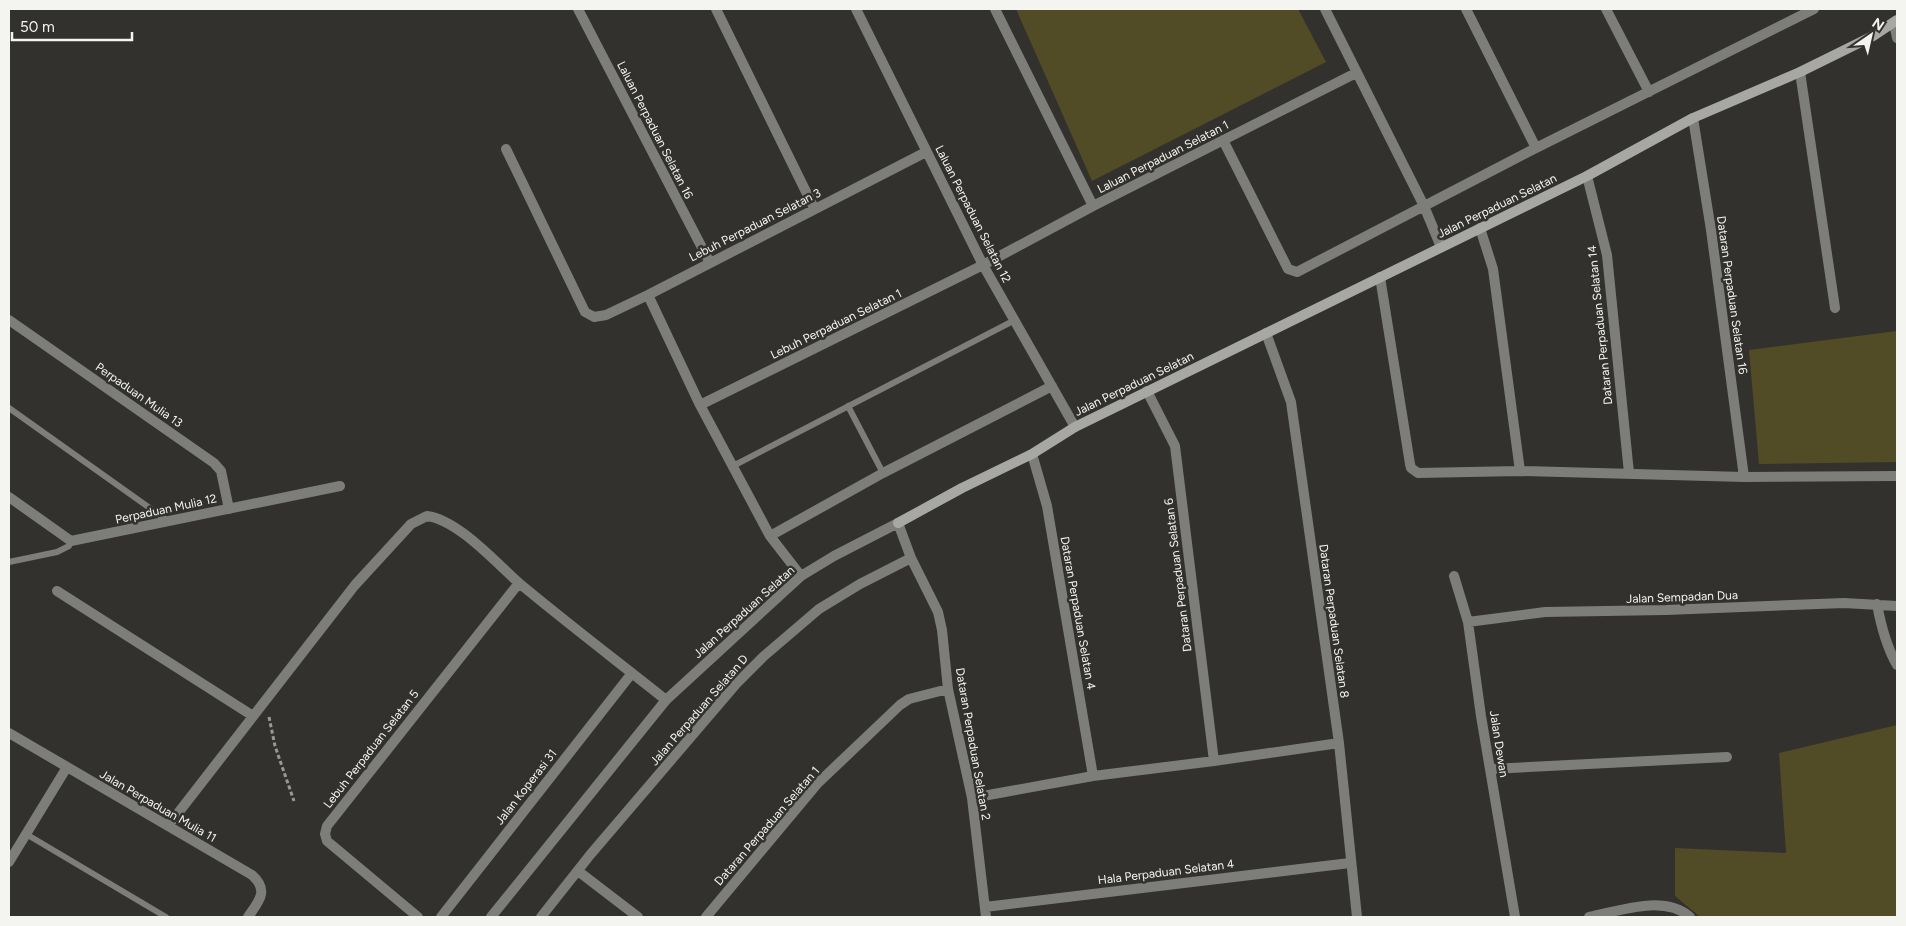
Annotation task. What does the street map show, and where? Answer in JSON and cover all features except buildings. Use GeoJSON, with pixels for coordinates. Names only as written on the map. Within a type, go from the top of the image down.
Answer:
{"type":"FeatureCollection","features":[{"type":"Feature","properties":{"kind":"street","name":"Laluan Perpaduan Selatan 16"},"geometry":{"type":"LineString","coordinates":[[578,9],[710,263]]}},
{"type":"Feature","properties":{"kind":"street"},"geometry":{"type":"LineString","coordinates":[[716,9],[814,208]]}},
{"type":"Feature","properties":{"kind":"street","name":"Laluan Perpaduan Selatan 12"},"geometry":{"type":"LineString","coordinates":[[856,9],[983,265],[1075,427]]}},
{"type":"Feature","properties":{"kind":"street"},"geometry":{"type":"LineString","coordinates":[[995,9],[1093,206]]}},
{"type":"Feature","properties":{"kind":"street"},"geometry":{"type":"LineString","coordinates":[[1325,9],[1424,206],[1441,247]]}},
{"type":"Feature","properties":{"kind":"street"},"geometry":{"type":"LineString","coordinates":[[1466,9],[1536,148]]}},
{"type":"Feature","properties":{"kind":"street"},"geometry":{"type":"LineString","coordinates":[[1606,9],[1649,92]]}},
{"type":"Feature","properties":{"kind":"street"},"geometry":{"type":"LineString","coordinates":[[1223,140],[1286,265],[1293,271],[1302,270],[1536,148],[1814,9]]}},
{"type":"Feature","properties":{"kind":"street"},"geometry":{"type":"LineString","coordinates":[[1895,21],[1897,38]]}},
{"type":"Feature","properties":{"kind":"street","name":"Jalan Perpaduan Selatan"},"geometry":{"type":"LineString","coordinates":[[491,917],[666,700],[801,576],[834,556],[962,488],[1032,454],[1075,427],[1587,176],[1693,118],[1800,72],[1873,36],[1895,21]]}},
{"type":"Feature","properties":{"kind":"street"},"geometry":{"type":"LineString","coordinates":[[1800,72],[1835,308]]}},
{"type":"Feature","properties":{"kind":"street","name":"Laluan Perpaduan Selatan 1"},"geometry":{"type":"LineString","coordinates":[[983,265],[1093,206],[1356,73]]}},
{"type":"Feature","properties":{"kind":"street","name":"Dataran Perpaduan Selatan 16"},"geometry":{"type":"LineString","coordinates":[[1693,118],[1711,230],[1744,477]]}},
{"type":"Feature","properties":{"kind":"street","name":"Lebuh Perpaduan Selatan 3"},"geometry":{"type":"LineString","coordinates":[[506,149],[585,312],[594,317],[606,315],[926,152]]}},
{"type":"Feature","properties":{"kind":"street","name":"Dataran Perpaduan Selatan 14"},"geometry":{"type":"LineString","coordinates":[[1587,176],[1607,255],[1629,473]]}},
{"type":"Feature","properties":{"kind":"street"},"geometry":{"type":"LineString","coordinates":[[1480,228],[1493,269],[1520,471]]}},
{"type":"Feature","properties":{"kind":"street","name":"Lebuh Perpaduan Selatan 1"},"geometry":{"type":"LineString","coordinates":[[700,404],[983,265]]}},
{"type":"Feature","properties":{"kind":"street"},"geometry":{"type":"LineString","coordinates":[[1380,277],[1410,464],[1411,468],[1418,473],[1520,471],[1744,477],[1897,476]]}},
{"type":"Feature","properties":{"kind":"street"},"geometry":{"type":"LineString","coordinates":[[648,294],[700,404],[732,466],[770,536],[801,576]]}},
{"type":"Feature","properties":{"kind":"street","name":"Perpaduan Mulia 13"},"geometry":{"type":"LineString","coordinates":[[9,320],[214,463],[221,471],[229,508]]}},
{"type":"Feature","properties":{"kind":"street","name":"Dataran Perpaduan Selatan 8"},"geometry":{"type":"LineString","coordinates":[[1266,333],[1291,402],[1339,743],[1357,917]]}},
{"type":"Feature","properties":{"kind":"street"},"geometry":{"type":"LineString","coordinates":[[770,536],[883,473],[1052,386]]}},
{"type":"Feature","properties":{"kind":"street","name":"Dataran Perpaduan Selatan 6"},"geometry":{"type":"LineString","coordinates":[[1148,391],[1175,446],[1214,762]]}},
{"type":"Feature","properties":{"kind":"street","name":"Dataran Perpaduan Selatan 4"},"geometry":{"type":"LineString","coordinates":[[1032,454],[1047,506],[1092,776]]}},
{"type":"Feature","properties":{"kind":"street","name":"Perpaduan Mulia 12"},"geometry":{"type":"LineString","coordinates":[[71,541],[340,486]]}},
{"type":"Feature","properties":{"kind":"street"},"geometry":{"type":"LineString","coordinates":[[9,498],[71,541]]}},
{"type":"Feature","properties":{"kind":"street"},"geometry":{"type":"LineString","coordinates":[[168,826],[355,585],[418,518],[428,516],[446,521],[519,583],[666,700]]}},
{"type":"Feature","properties":{"kind":"street","name":"Dataran Perpaduan Selatan 2"},"geometry":{"type":"LineString","coordinates":[[898,523],[911,558],[938,612],[942,630],[948,689],[972,798],[985,912]]}},
{"type":"Feature","properties":{"kind":"street","name":"Jalan Perpaduan Selatan D"},"geometry":{"type":"LineString","coordinates":[[542,917],[578,870],[736,684],[764,656],[820,609],[860,584],[911,558]]}},
{"type":"Feature","properties":{"kind":"street","name":"Jalan Dewan"},"geometry":{"type":"LineString","coordinates":[[1454,576],[1468,622],[1514,917]]}},
{"type":"Feature","properties":{"kind":"street","name":"Lebuh Perpaduan Selatan 5"},"geometry":{"type":"LineString","coordinates":[[418,917],[327,841],[325,834],[327,826],[519,583]]}},
{"type":"Feature","properties":{"kind":"street"},"geometry":{"type":"LineString","coordinates":[[57,592],[253,716]]}},
{"type":"Feature","properties":{"kind":"street"},"geometry":{"type":"LineString","coordinates":[[1877,604],[1881,628],[1897,666]]}},
{"type":"Feature","properties":{"kind":"street","name":"Jalan Sempadan Dua"},"geometry":{"type":"LineString","coordinates":[[1468,622],[1546,612],[1877,604],[1897,606]]}},
{"type":"Feature","properties":{"kind":"street","name":"Jalan Koperasi 31"},"geometry":{"type":"LineString","coordinates":[[440,917],[632,673]]}},
{"type":"Feature","properties":{"kind":"street","name":"Dataran Perpaduan Selatan 1"},"geometry":{"type":"LineString","coordinates":[[706,917],[817,784],[900,705],[909,699],[948,689]]}},
{"type":"Feature","properties":{"kind":"street","name":"Jalan Perpaduan Mulia 11"},"geometry":{"type":"LineString","coordinates":[[9,733],[252,875],[258,880],[262,894],[248,917]]}},
{"type":"Feature","properties":{"kind":"street"},"geometry":{"type":"LineString","coordinates":[[972,798],[1092,776],[1214,762],[1339,743]]}},
{"type":"Feature","properties":{"kind":"street"},"geometry":{"type":"LineString","coordinates":[[1490,769],[1727,757]]}},
{"type":"Feature","properties":{"kind":"street"},"geometry":{"type":"LineString","coordinates":[[9,862],[67,767]]}},
{"type":"Feature","properties":{"kind":"street","name":"Hala Perpaduan Selatan 4"},"geometry":{"type":"LineString","coordinates":[[985,912],[1350,862]]}},
{"type":"Feature","properties":{"kind":"street"},"geometry":{"type":"LineString","coordinates":[[578,870],[638,917]]}},
{"type":"Feature","properties":{"kind":"street"},"geometry":{"type":"LineString","coordinates":[[1588,917],[1655,904],[1671,907],[1690,917]]}},
{"type":"Feature","properties":{"kind":"lane"},"geometry":{"type":"LineString","coordinates":[[732,466],[1015,320]]}},
{"type":"Feature","properties":{"kind":"lane"},"geometry":{"type":"LineString","coordinates":[[848,406],[883,473]]}},
{"type":"Feature","properties":{"kind":"lane"},"geometry":{"type":"LineString","coordinates":[[9,408],[168,521]]}},
{"type":"Feature","properties":{"kind":"lane"},"geometry":{"type":"LineString","coordinates":[[9,562],[57,552],[69,546],[71,541]]}},
{"type":"Feature","properties":{"kind":"lane"},"geometry":{"type":"LineString","coordinates":[[26,834],[166,917]]}},
{"type":"Feature","properties":{"kind":"path"},"geometry":{"type":"LineString","coordinates":[[266,699],[275,746],[294,800]]}},
{"type":"Feature","properties":{"kind":"shaded area"},"geometry":{"type":"Polygon","coordinates":[[[1016,9],[1298,9],[1326,62],[1092,181],[1016,9]]]}},
{"type":"Feature","properties":{"kind":"shaded area"},"geometry":{"type":"Polygon","coordinates":[[[1897,331],[1897,462],[1759,464],[1749,350],[1897,331]]]}},
{"type":"Feature","properties":{"kind":"shaded area"},"geometry":{"type":"Polygon","coordinates":[[[1897,725],[1897,917],[1700,917],[1675,896],[1675,848],[1786,853],[1779,753],[1897,725]]]}}]}
